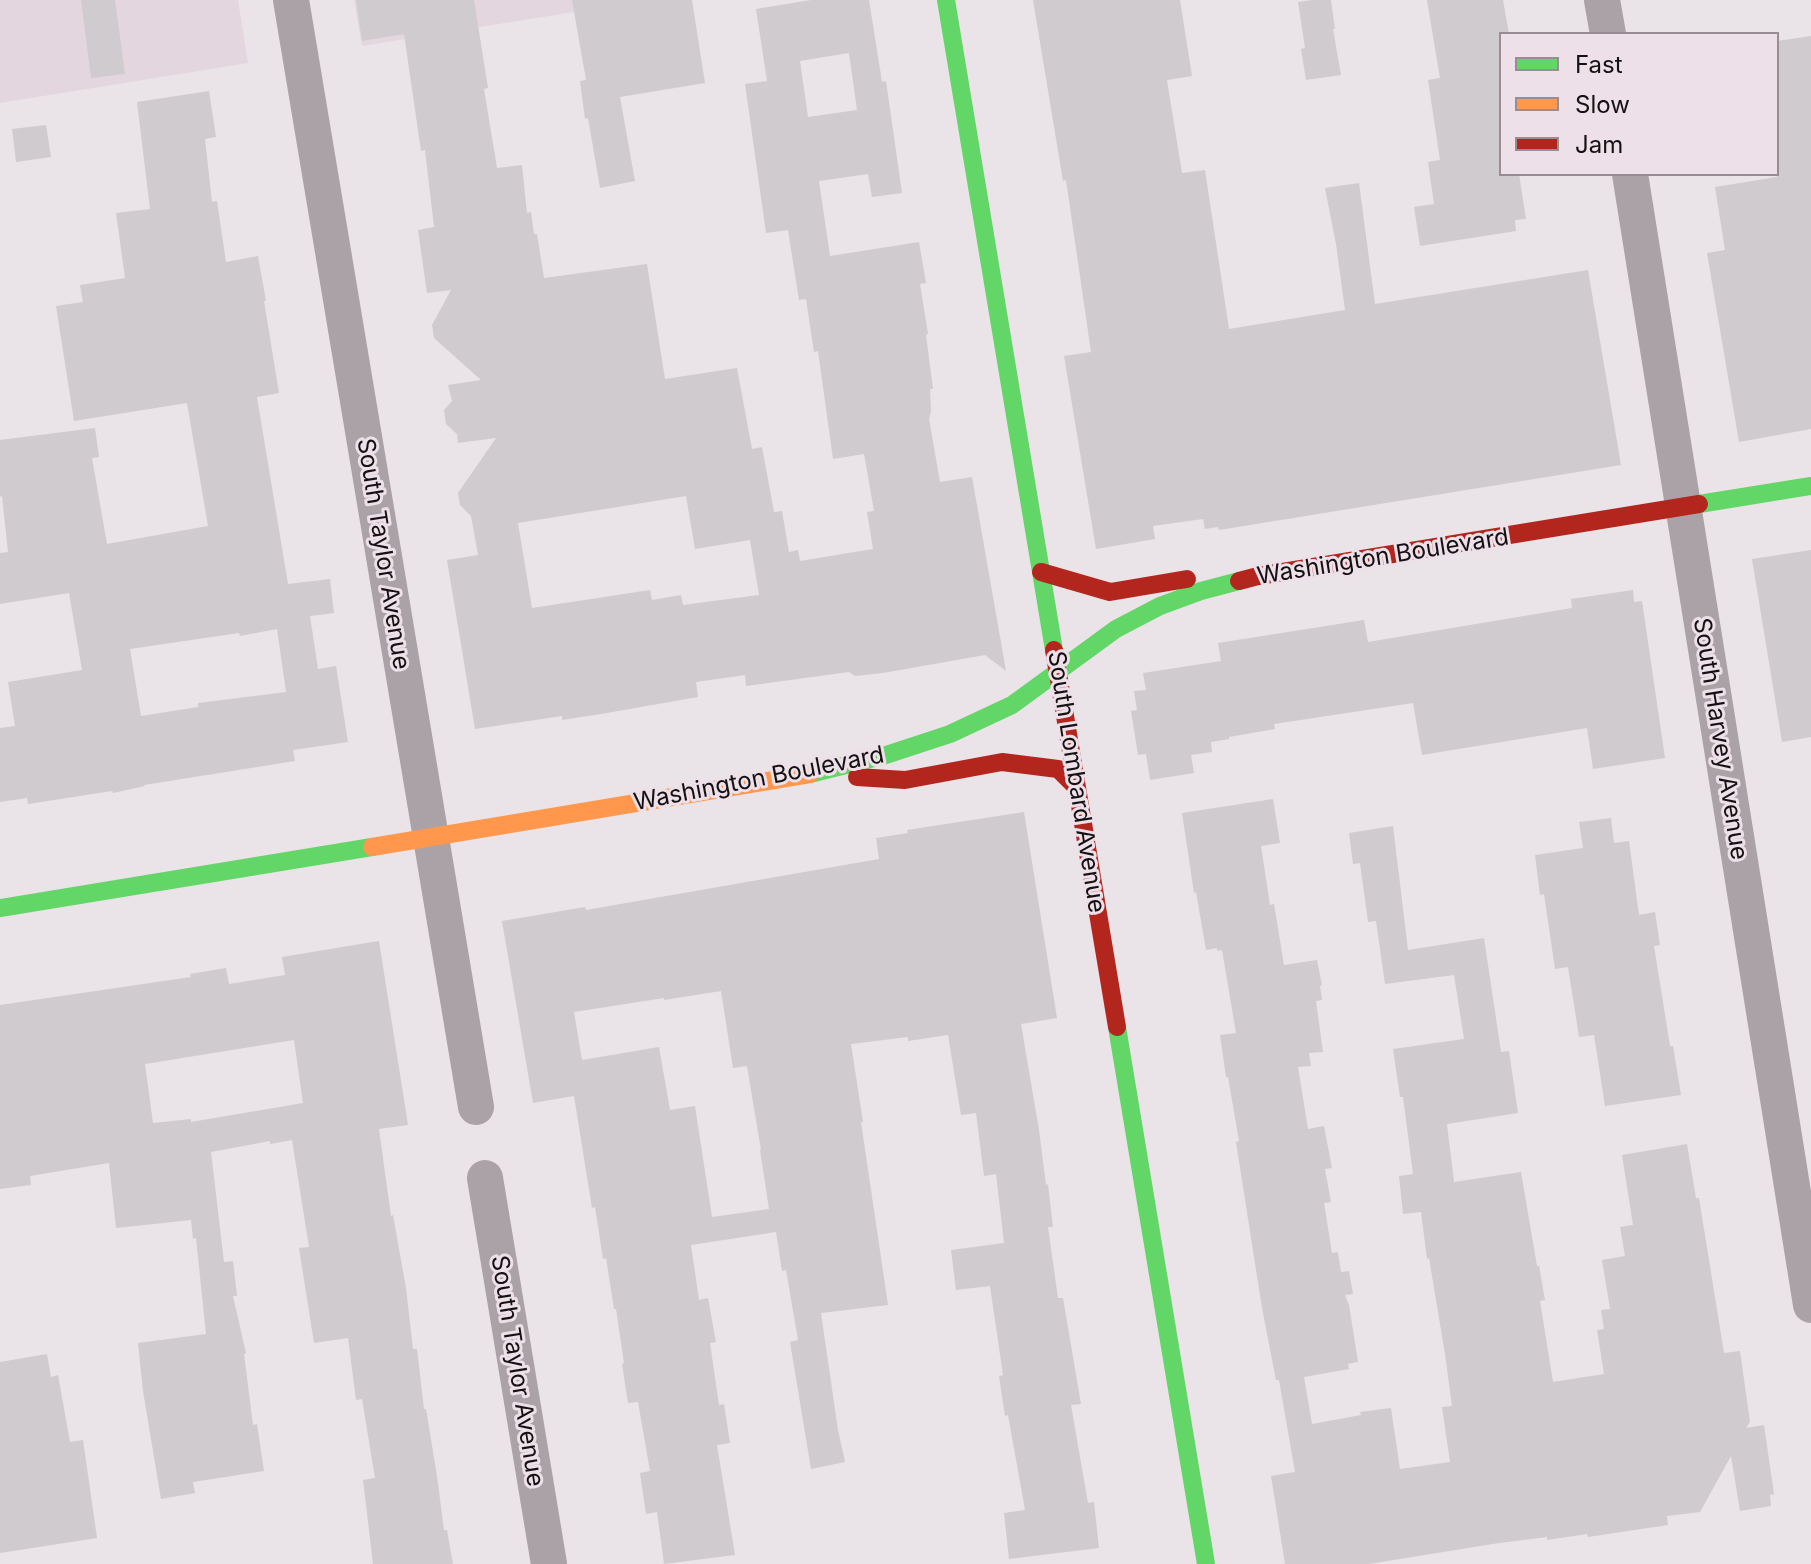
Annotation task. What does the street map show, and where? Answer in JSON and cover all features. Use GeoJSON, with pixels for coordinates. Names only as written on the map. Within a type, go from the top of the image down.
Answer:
{"type":"FeatureCollection","features":[{"type":"Feature","properties":{"kind":"street","name":"South Taylor Avenue"},"geometry":{"type":"LineString","coordinates":[[291,0],[476,1107]]}},
{"type":"Feature","properties":{"kind":"street","name":"South Lombard Avenue"},"geometry":{"type":"LineString","coordinates":[[946,0],[1206,1564]]}},
{"type":"Feature","properties":{"kind":"street"},"geometry":{"type":"LineString","coordinates":[[1602,0],[1608,32]]}},
{"type":"Feature","properties":{"kind":"street","name":"South Harvey Avenue"},"geometry":{"type":"LineString","coordinates":[[1630,176],[1811,1305]]}},
{"type":"Feature","properties":{"kind":"street","name":"Washington Boulevard"},"geometry":{"type":"LineString","coordinates":[[0,908],[811,774],[886,755],[950,734],[1012,705],[1116,629],[1160,606],[1201,591],[1258,576],[1811,486]]}},
{"type":"Feature","properties":{"kind":"street"},"geometry":{"type":"LineString","coordinates":[[1041,572],[1110,592],[1187,579],[1258,576]]}},
{"type":"Feature","properties":{"kind":"street"},"geometry":{"type":"LineString","coordinates":[[811,774],[905,780],[1002,762],[1058,769],[1077,788]]}},
{"type":"Feature","properties":{"kind":"street","name":"South Taylor Avenue"},"geometry":{"type":"LineString","coordinates":[[485,1178],[549,1564]]}},
{"type":"Feature","properties":{"kind":"shaded area"},"geometry":{"type":"Polygon","coordinates":[[[0,0],[238,0],[248,63],[0,103],[0,0]]]}},
{"type":"Feature","properties":{"kind":"shaded area"},"geometry":{"type":"Polygon","coordinates":[[[354,0],[648,0],[362,46],[354,0]]]}},
{"type":"Feature","properties":{"kind":"building"},"geometry":{"type":"Polygon","coordinates":[[[81,0],[115,0],[125,74],[91,78],[81,0]]]}},
{"type":"Feature","properties":{"kind":"building"},"geometry":{"type":"Polygon","coordinates":[[[356,0],[474,0],[497,168],[522,165],[527,213],[531,212],[534,234],[537,234],[544,278],[647,264],[665,379],[737,368],[752,449],[762,447],[774,512],[782,511],[789,552],[798,550],[800,561],[873,549],[867,512],[874,511],[864,454],[833,459],[818,351],[814,352],[806,299],[799,300],[788,230],[766,233],[745,84],[767,81],[756,9],[811,0],[869,0],[882,82],[886,81],[902,193],[872,197],[868,174],[819,181],[830,256],[919,242],[926,283],[920,284],[933,389],[930,389],[929,419],[940,482],[972,477],[1006,671],[985,655],[883,673],[855,676],[849,672],[746,686],[745,675],[696,682],[698,697],[562,720],[562,716],[475,729],[447,560],[478,555],[471,516],[460,505],[458,493],[496,438],[458,443],[457,434],[446,424],[444,410],[452,401],[448,385],[481,380],[434,338],[432,325],[451,290],[427,293],[418,230],[434,227],[425,150],[421,151],[404,34],[362,41],[356,0]],[[849,53],[800,61],[808,117],[857,110],[849,53]],[[686,496],[518,523],[532,608],[650,590],[652,600],[681,595],[683,605],[759,595],[750,540],[695,549],[686,496]]]}},
{"type":"Feature","properties":{"kind":"building"},"geometry":{"type":"Polygon","coordinates":[[[572,0],[692,0],[705,83],[620,97],[635,181],[600,188],[588,118],[585,119],[580,81],[586,80],[572,0]]]}},
{"type":"Feature","properties":{"kind":"building"},"geometry":{"type":"Polygon","coordinates":[[[1033,0],[1180,0],[1192,76],[1167,80],[1182,173],[1205,170],[1229,329],[1345,310],[1325,188],[1359,183],[1375,304],[1588,270],[1621,465],[1219,530],[1218,527],[1205,529],[1203,519],[1153,526],[1155,539],[1096,549],[1064,356],[1091,352],[1066,180],[1063,181],[1033,0]]]}},
{"type":"Feature","properties":{"kind":"building"},"geometry":{"type":"Polygon","coordinates":[[[1331,0],[1341,75],[1306,80],[1298,2],[1331,0]]]}},
{"type":"Feature","properties":{"kind":"building"},"geometry":{"type":"Polygon","coordinates":[[[1427,0],[1503,0],[1509,32],[1499,32],[1499,176],[1519,176],[1526,219],[1515,220],[1516,231],[1420,246],[1414,207],[1434,204],[1428,162],[1440,160],[1428,80],[1440,78],[1427,0]]]}},
{"type":"Feature","properties":{"kind":"building"},"geometry":{"type":"Polygon","coordinates":[[[1811,36],[1811,429],[1739,442],[1707,253],[1725,250],[1715,187],[1779,176],[1779,41],[1811,36]]]}},
{"type":"Feature","properties":{"kind":"building"},"geometry":{"type":"Polygon","coordinates":[[[209,91],[216,137],[205,139],[212,202],[217,201],[226,262],[258,256],[266,301],[279,393],[257,397],[288,584],[330,579],[334,613],[310,616],[318,669],[336,666],[348,742],[293,750],[295,761],[144,785],[113,793],[28,804],[27,798],[0,802],[0,728],[15,726],[8,682],[82,670],[69,593],[0,604],[0,553],[8,552],[0,497],[0,440],[95,428],[99,457],[92,458],[107,544],[208,526],[187,403],[74,421],[56,306],[83,302],[80,285],[125,278],[116,213],[150,209],[137,102],[209,91]],[[277,629],[130,649],[141,716],[198,707],[198,703],[286,692],[277,629]]]}},
{"type":"Feature","properties":{"kind":"building"},"geometry":{"type":"Polygon","coordinates":[[[46,125],[51,157],[16,162],[12,129],[46,125]]]}},
{"type":"Feature","properties":{"kind":"building"},"geometry":{"type":"Polygon","coordinates":[[[1811,550],[1811,737],[1782,742],[1752,559],[1811,550]]]}},
{"type":"Feature","properties":{"kind":"building"},"geometry":{"type":"Polygon","coordinates":[[[1633,590],[1634,602],[1642,601],[1665,758],[1593,769],[1587,728],[1422,755],[1413,703],[1274,724],[1275,729],[1211,742],[1212,752],[1191,755],[1194,773],[1150,780],[1146,754],[1138,755],[1131,711],[1137,710],[1134,691],[1146,690],[1143,673],[1221,661],[1218,643],[1364,620],[1368,642],[1572,608],[1571,599],[1633,590]]]}},
{"type":"Feature","properties":{"kind":"building"},"geometry":{"type":"Polygon","coordinates":[[[1273,799],[1280,843],[1261,846],[1284,965],[1317,960],[1322,985],[1322,1000],[1316,1001],[1323,1052],[1309,1053],[1311,1066],[1298,1067],[1308,1129],[1324,1126],[1332,1168],[1325,1169],[1331,1202],[1324,1203],[1332,1253],[1338,1252],[1341,1272],[1349,1271],[1353,1294],[1345,1295],[1358,1362],[1348,1364],[1349,1369],[1304,1377],[1312,1424],[1391,1408],[1400,1469],[1450,1462],[1442,1407],[1452,1406],[1421,1212],[1403,1214],[1399,1176],[1413,1174],[1393,1049],[1464,1039],[1454,975],[1385,984],[1376,921],[1368,922],[1360,863],[1353,864],[1349,833],[1393,826],[1408,950],[1484,938],[1501,1052],[1509,1051],[1518,1113],[1447,1124],[1454,1182],[1521,1172],[1545,1300],[1540,1301],[1553,1382],[1604,1374],[1597,1330],[1604,1329],[1601,1310],[1610,1309],[1602,1260],[1625,1256],[1620,1227],[1633,1225],[1622,1155],[1687,1144],[1696,1198],[1699,1198],[1724,1353],[1740,1351],[1750,1422],[1746,1428],[1764,1425],[1774,1494],[1770,1495],[1771,1506],[1740,1511],[1731,1456],[1700,1512],[1667,1516],[1668,1525],[1588,1537],[1587,1534],[1499,1543],[1369,1564],[1285,1564],[1271,1476],[1295,1472],[1279,1380],[1276,1380],[1262,1308],[1236,1142],[1239,1141],[1220,1035],[1236,1033],[1222,950],[1206,950],[1182,813],[1273,799]]]}},
{"type":"Feature","properties":{"kind":"building"},"geometry":{"type":"Polygon","coordinates":[[[1024,812],[1057,1018],[1021,1024],[1048,1184],[1053,1227],[1048,1227],[1058,1298],[1063,1298],[1081,1404],[1071,1405],[1088,1503],[1094,1502],[1099,1548],[1009,1559],[1004,1513],[1025,1510],[1008,1415],[1005,1416],[999,1376],[1003,1375],[990,1286],[956,1290],[951,1250],[1004,1243],[996,1174],[984,1176],[976,1113],[961,1115],[948,1035],[851,1044],[888,1305],[821,1313],[845,1462],[811,1469],[790,1342],[798,1340],[776,1232],[691,1245],[699,1300],[708,1298],[716,1342],[710,1343],[719,1405],[724,1404],[730,1443],[717,1445],[735,1555],[664,1564],[657,1512],[646,1514],[640,1473],[650,1471],[638,1402],[628,1403],[616,1309],[606,1258],[603,1259],[595,1207],[592,1208],[574,1096],[533,1103],[502,921],[585,907],[586,910],[879,859],[876,838],[908,833],[907,830],[1024,812]],[[721,991],[574,1012],[582,1060],[659,1047],[670,1110],[695,1106],[712,1217],[769,1209],[747,1066],[733,1068],[721,991]]]}},
{"type":"Feature","properties":{"kind":"building"},"geometry":{"type":"Polygon","coordinates":[[[1611,818],[1614,843],[1629,841],[1639,915],[1655,912],[1660,945],[1654,946],[1681,1095],[1605,1106],[1594,1035],[1579,1037],[1568,967],[1555,969],[1535,855],[1583,848],[1579,822],[1611,818]]]}},
{"type":"Feature","properties":{"kind":"building"},"geometry":{"type":"Polygon","coordinates":[[[379,941],[408,1125],[379,1129],[413,1349],[417,1349],[444,1530],[447,1530],[453,1564],[373,1564],[363,1480],[375,1478],[362,1399],[356,1400],[348,1338],[314,1343],[299,1248],[309,1247],[292,1140],[211,1152],[224,1262],[233,1261],[237,1296],[233,1296],[246,1353],[253,1425],[257,1424],[264,1471],[193,1482],[195,1493],[161,1499],[138,1343],[206,1334],[196,1238],[193,1239],[191,1220],[116,1228],[109,1163],[30,1176],[31,1185],[0,1189],[0,1005],[191,977],[190,974],[226,968],[229,984],[285,975],[282,957],[379,941]],[[294,1040],[145,1064],[153,1123],[191,1119],[191,1122],[303,1103],[294,1040]]]}},
{"type":"Feature","properties":{"kind":"building"},"geometry":{"type":"Polygon","coordinates":[[[47,1354],[51,1377],[58,1375],[70,1442],[83,1440],[97,1538],[0,1553],[0,1362],[47,1354]]]}},
{"type":"Feature","properties":{"kind":"traffic: fast"},"geometry":{"type":"LineString","coordinates":[[946,0],[1054,650]]}},
{"type":"Feature","properties":{"kind":"traffic: fast"},"geometry":{"type":"LineString","coordinates":[[1699,504],[1811,486]]}},
{"type":"Feature","properties":{"kind":"traffic: fast"},"geometry":{"type":"LineString","coordinates":[[810,774],[886,755],[950,734],[1012,705],[1116,629],[1160,606],[1239,581]]}},
{"type":"Feature","properties":{"kind":"traffic: fast"},"geometry":{"type":"LineString","coordinates":[[0,908],[372,847]]}},
{"type":"Feature","properties":{"kind":"traffic: fast"},"geometry":{"type":"LineString","coordinates":[[1117,1027],[1206,1564]]}},
{"type":"Feature","properties":{"kind":"traffic: slow"},"geometry":{"type":"LineString","coordinates":[[372,847],[810,774]]}},
{"type":"Feature","properties":{"kind":"traffic: jam"},"geometry":{"type":"LineString","coordinates":[[1239,581],[1699,504]]}},
{"type":"Feature","properties":{"kind":"traffic: jam"},"geometry":{"type":"LineString","coordinates":[[1041,572],[1110,592],[1187,579]]}},
{"type":"Feature","properties":{"kind":"traffic: jam"},"geometry":{"type":"LineString","coordinates":[[1054,650],[1117,1027]]}},
{"type":"Feature","properties":{"kind":"traffic: jam"},"geometry":{"type":"LineString","coordinates":[[857,777],[905,780],[1002,762],[1058,769],[1077,788]]}}]}
